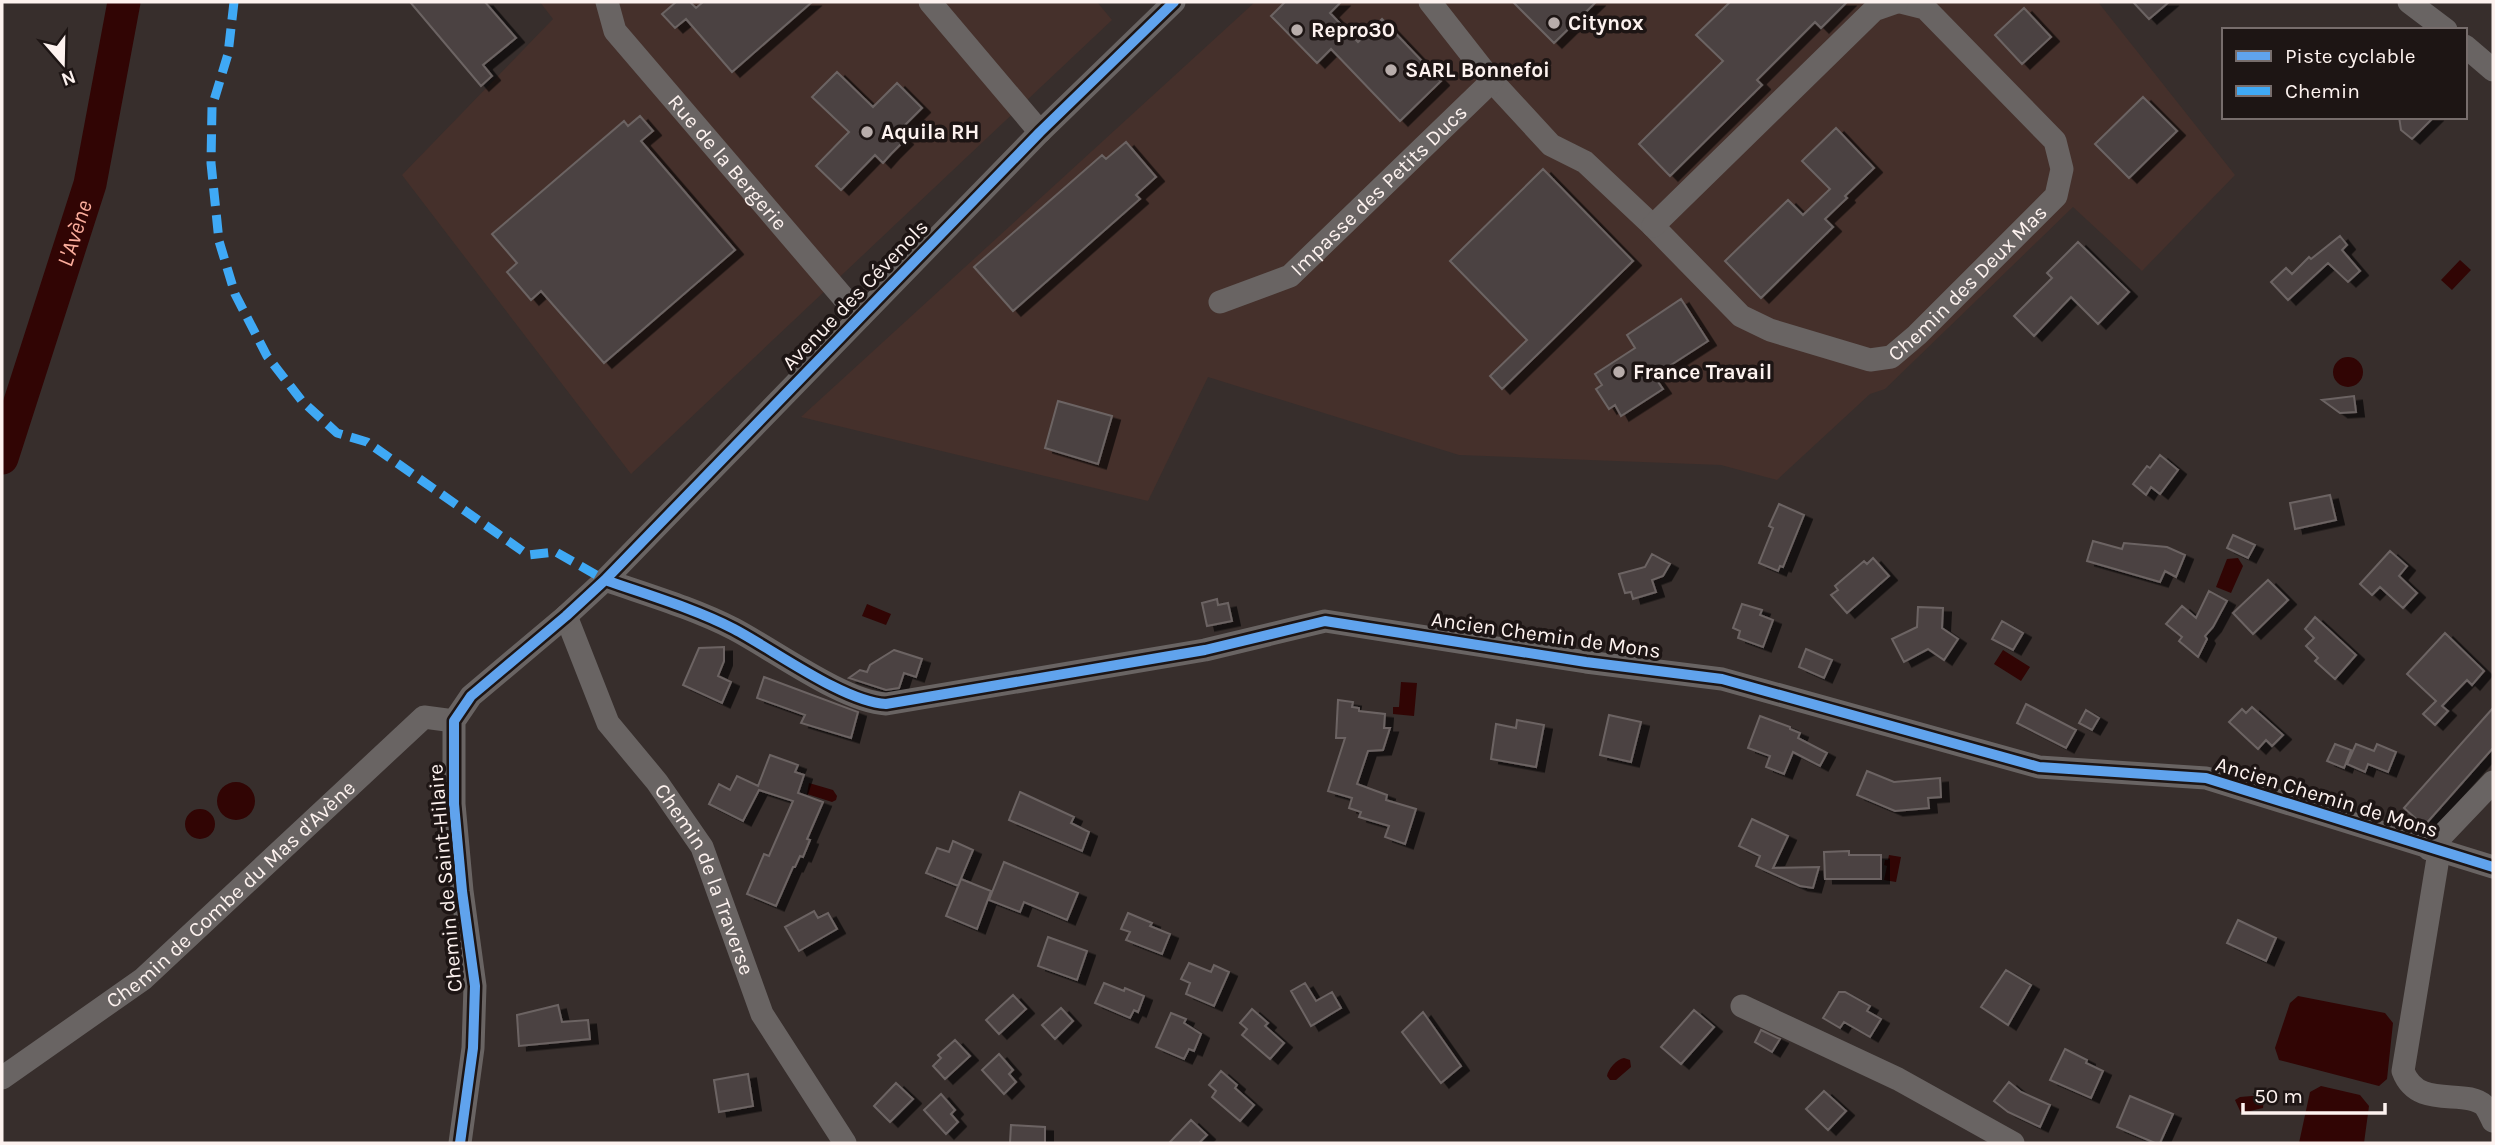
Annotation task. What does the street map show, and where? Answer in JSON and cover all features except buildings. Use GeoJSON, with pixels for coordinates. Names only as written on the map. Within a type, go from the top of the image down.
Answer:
{"type":"FeatureCollection","features":[{"type":"Feature","properties":{"kind":"street","name":"Rue de la Bergerie"},"geometry":{"type":"LineString","coordinates":[[607,2],[615,31],[860,317]]}},
{"type":"Feature","properties":{"kind":"street"},"geometry":{"type":"LineString","coordinates":[[930,2],[1040,132]]}},
{"type":"Feature","properties":{"kind":"street","name":"Avenue des Cévenols"},"geometry":{"type":"LineString","coordinates":[[566,617],[1040,132],[1174,2]]}},
{"type":"Feature","properties":{"kind":"street","name":"Chemin des Deux Mas"},"geometry":{"type":"LineString","coordinates":[[1430,2],[1492,81],[1551,145],[1585,162],[1653,226],[1741,316],[1770,330],[1870,360],[1891,357],[1917,335],[2056,196],[2062,169],[2055,141],[1925,8],[1899,2],[1874,10],[1653,226]]}},
{"type":"Feature","properties":{"kind":"street"},"geometry":{"type":"LineString","coordinates":[[2409,2],[2443,28]]}},
{"type":"Feature","properties":{"kind":"street"},"geometry":{"type":"LineString","coordinates":[[2467,48],[2493,70]]}},
{"type":"Feature","properties":{"kind":"street","name":"Impasse des Petits Ducs"},"geometry":{"type":"LineString","coordinates":[[1220,302],[1290,276],[1492,81]]}},
{"type":"Feature","properties":{"kind":"street","name":"Ancien Chemin de Mons"},"geometry":{"type":"LineString","coordinates":[[605,580],[676,604],[733,628],[849,695],[872,704],[900,702],[1205,650],[1325,621],[1586,662],[1722,679],[2039,767],[2206,778],[2434,851],[2493,867]]}},
{"type":"Feature","properties":{"kind":"street"},"geometry":{"type":"LineString","coordinates":[[454,721],[471,696],[566,617]]}},
{"type":"Feature","properties":{"kind":"street","name":"Chemin de la Traverse"},"geometry":{"type":"LineString","coordinates":[[566,617],[608,723],[657,782],[702,847],[762,1014],[845,1143]]}},
{"type":"Feature","properties":{"kind":"street","name":"Chemin de Combe du Mas d'Avène"},"geometry":{"type":"LineString","coordinates":[[2,1078],[144,979],[424,717],[454,721]]}},
{"type":"Feature","properties":{"kind":"street","name":"Chemin de Saint-Hilaire"},"geometry":{"type":"LineString","coordinates":[[454,721],[454,804],[475,986],[473,1048],[460,1143]]}},
{"type":"Feature","properties":{"kind":"street"},"geometry":{"type":"LineString","coordinates":[[2493,782],[2434,851],[2403,1071],[2407,1081],[2420,1092],[2475,1102],[2484,1106],[2493,1121]]}},
{"type":"Feature","properties":{"kind":"street"},"geometry":{"type":"LineString","coordinates":[[1742,1006],[1898,1079],[2013,1143]]}},
{"type":"Feature","properties":{"kind":"shaded area"},"geometry":{"type":"Polygon","coordinates":[[[540,2],[1097,2],[1112,20],[631,474],[402,175],[553,19],[540,2]]]}},
{"type":"Feature","properties":{"kind":"shaded area"},"geometry":{"type":"Polygon","coordinates":[[[1255,2],[2098,2],[2235,175],[2142,271],[2073,207],[1885,389],[1870,394],[1777,480],[1721,465],[1459,455],[1208,377],[1148,501],[801,417],[1255,2]]]}},
{"type":"Feature","properties":{"kind":"shaded area"},"geometry":{"type":"Polygon","coordinates":[[[2460,260],[2471,270],[2452,290],[2441,280],[2460,260]]]}},
{"type":"Feature","properties":{"kind":"shaded area"},"geometry":{"type":"Polygon","coordinates":[[[2348,357],[2358,362],[2363,372],[2358,382],[2348,387],[2338,382],[2333,372],[2338,362],[2348,357]]]}},
{"type":"Feature","properties":{"kind":"shaded area"},"geometry":{"type":"Polygon","coordinates":[[[2238,558],[2243,566],[2231,593],[2216,587],[2227,559],[2238,558]]]}},
{"type":"Feature","properties":{"kind":"shaded area"},"geometry":{"type":"Polygon","coordinates":[[[867,604],[891,614],[886,625],[862,616],[867,604]]]}},
{"type":"Feature","properties":{"kind":"shaded area"},"geometry":{"type":"Polygon","coordinates":[[[2003,650],[2030,667],[2021,681],[1994,664],[2003,650]]]}},
{"type":"Feature","properties":{"kind":"shaded area"},"geometry":{"type":"Polygon","coordinates":[[[1401,682],[1417,683],[1414,716],[1393,714],[1393,707],[1399,707],[1401,682]]]}},
{"type":"Feature","properties":{"kind":"shaded area"},"geometry":{"type":"Polygon","coordinates":[[[236,782],[250,787],[255,801],[250,815],[236,820],[222,815],[217,801],[222,787],[236,782]]]}},
{"type":"Feature","properties":{"kind":"shaded area"},"geometry":{"type":"Polygon","coordinates":[[[809,783],[833,790],[837,796],[836,800],[832,802],[807,794],[809,783]]]}},
{"type":"Feature","properties":{"kind":"shaded area"},"geometry":{"type":"Polygon","coordinates":[[[200,809],[211,813],[215,824],[211,835],[200,839],[189,835],[185,824],[189,813],[200,809]]]}},
{"type":"Feature","properties":{"kind":"shaded area"},"geometry":{"type":"Polygon","coordinates":[[[1889,855],[1901,857],[1896,882],[1884,880],[1887,866],[1884,865],[1885,860],[1888,860],[1889,855]]]}},
{"type":"Feature","properties":{"kind":"shaded area"},"geometry":{"type":"Polygon","coordinates":[[[2298,996],[2385,1013],[2393,1023],[2387,1079],[2379,1086],[2279,1060],[2275,1048],[2290,1003],[2298,996]]]}},
{"type":"Feature","properties":{"kind":"shaded area"},"geometry":{"type":"Polygon","coordinates":[[[1624,1058],[1630,1060],[1631,1067],[1616,1080],[1610,1080],[1607,1076],[1609,1070],[1624,1058]]]}},
{"type":"Feature","properties":{"kind":"shaded area"},"geometry":{"type":"Polygon","coordinates":[[[2321,1086],[2360,1095],[2369,1106],[2364,1143],[2299,1143],[2310,1092],[2321,1086]]]}},
{"type":"Feature","properties":{"kind":"shaded area"},"geometry":{"type":"Polygon","coordinates":[[[2252,1096],[2264,1097],[2263,1108],[2241,1113],[2235,1100],[2252,1096]]]}},
{"type":"Feature","properties":{"kind":"waterway","name":"L'Avène"},"geometry":{"type":"LineString","coordinates":[[2,458],[90,184],[124,2]]}},
{"type":"Feature","properties":{"kind":"marked path"},"geometry":{"type":"LineString","coordinates":[[234,2],[228,54],[212,107],[211,163],[219,241],[235,294],[267,356],[302,401],[337,433],[367,442],[528,555],[556,552],[605,580]]}},
{"type":"Feature","properties":{"kind":"cycle path"},"geometry":{"type":"LineString","coordinates":[[460,1143],[473,1048],[475,986],[454,804],[454,721],[471,696],[605,580],[1040,132],[1174,2]]}},
{"type":"Feature","properties":{"kind":"cycle path"},"geometry":{"type":"LineString","coordinates":[[605,580],[718,621],[830,685],[869,701],[886,704],[1205,650],[1325,621],[1586,662],[1722,679],[2039,767],[2206,778],[2493,867]]}},
{"type":"Feature","properties":{"kind":"place","name":"Citynox"},"geometry":{"type":"Point","coordinates":[1554,23]}},
{"type":"Feature","properties":{"kind":"place","name":"Repro30"},"geometry":{"type":"Point","coordinates":[1297,30]}},
{"type":"Feature","properties":{"kind":"place","name":"SARL Bonnefoi"},"geometry":{"type":"Point","coordinates":[1391,70]}},
{"type":"Feature","properties":{"kind":"place","name":"Aquila RH"},"geometry":{"type":"Point","coordinates":[867,132]}},
{"type":"Feature","properties":{"kind":"place","name":"France Travail"},"geometry":{"type":"Point","coordinates":[1619,372]}}]}
